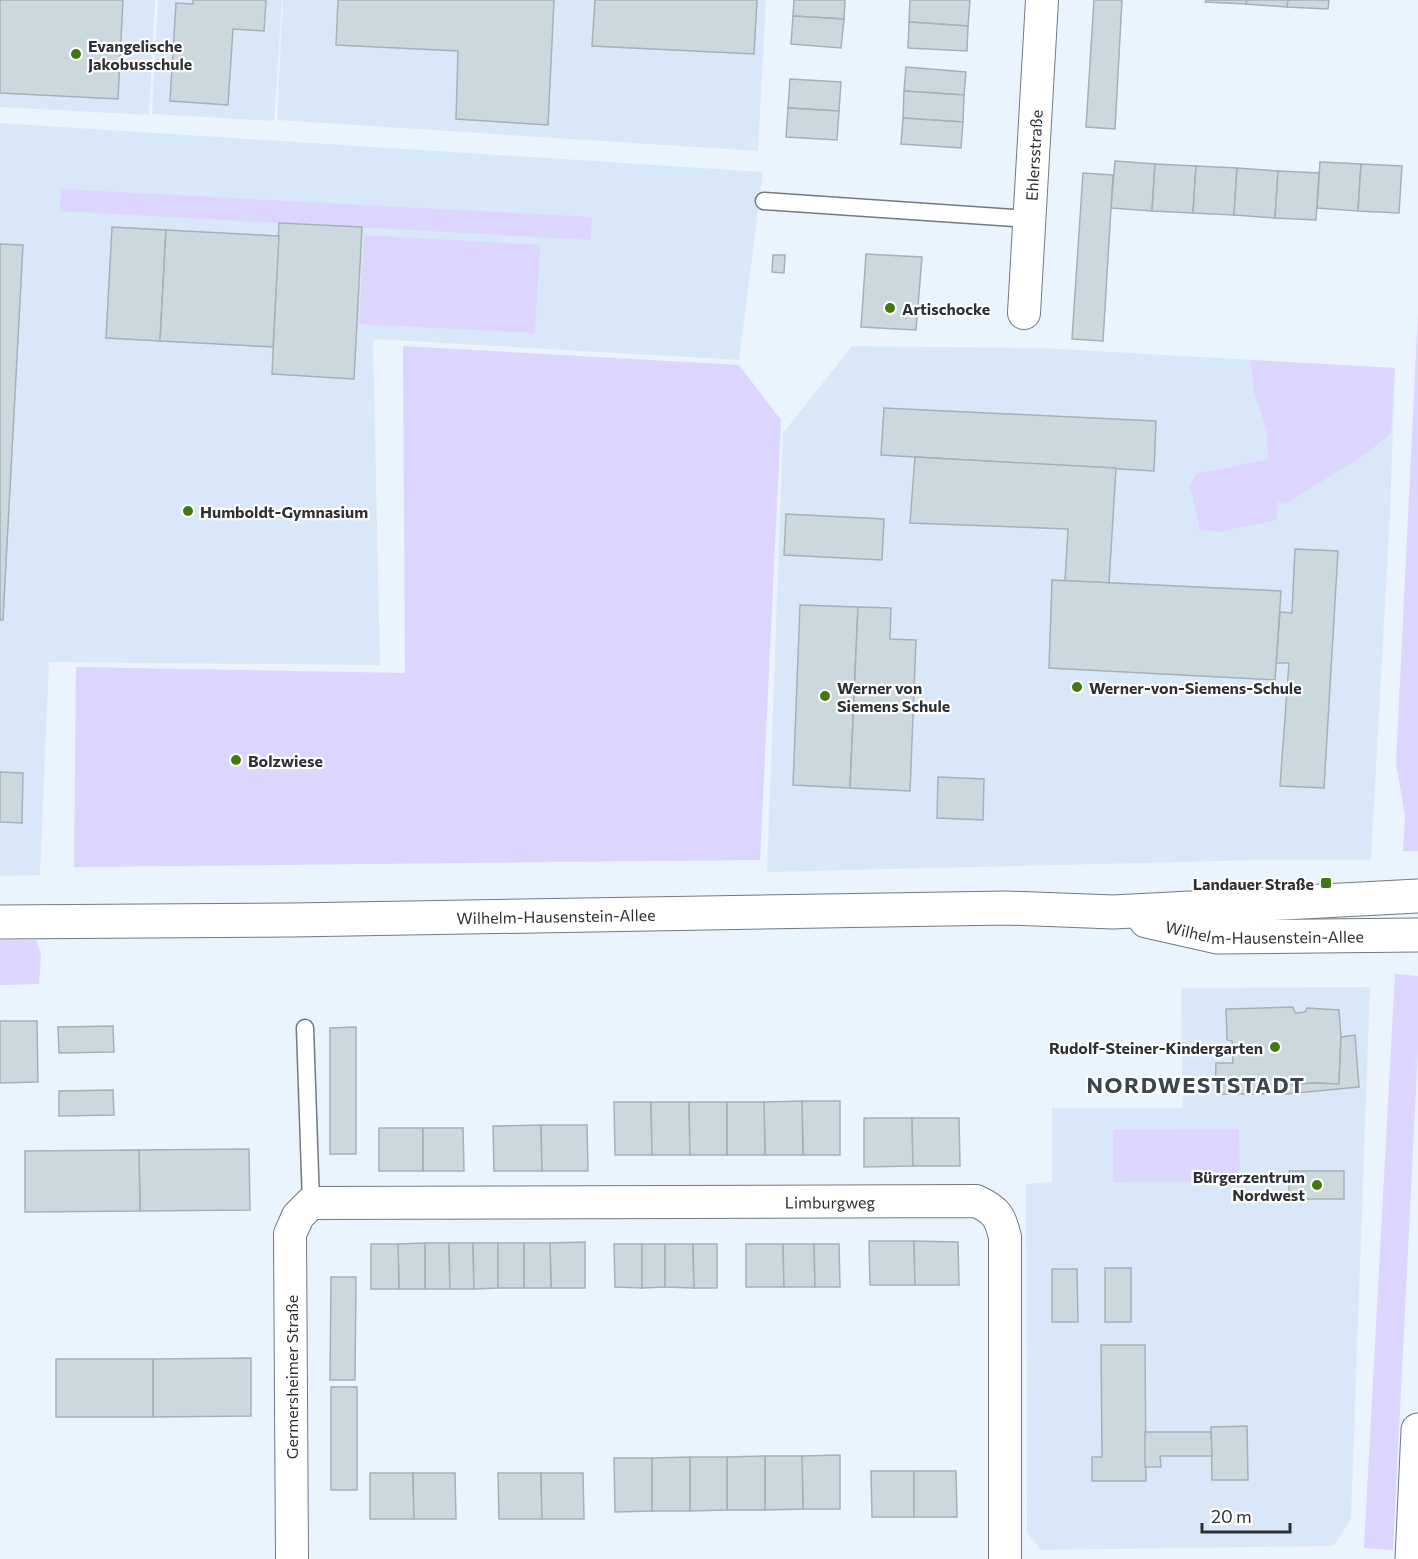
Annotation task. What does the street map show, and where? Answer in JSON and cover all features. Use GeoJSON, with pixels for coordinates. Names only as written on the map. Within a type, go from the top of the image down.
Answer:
{"type":"FeatureCollection","features":[{"type":"Feature","properties":{"kind":"street","name":"Ehlersstraße"},"geometry":{"type":"LineString","coordinates":[[1024,313],[1042,0]]}},
{"type":"Feature","properties":{"kind":"street","name":"Wilhelm-Hausenstein-Allee"},"geometry":{"type":"LineString","coordinates":[[0,922],[304,920],[1007,908],[1113,912],[1418,896]]}},
{"type":"Feature","properties":{"kind":"street","name":"Wilhelm-Hausenstein-Allee"},"geometry":{"type":"LineString","coordinates":[[1113,912],[1217,937],[1418,935]]}},
{"type":"Feature","properties":{"kind":"street","name":"Limburgweg"},"geometry":{"type":"LineString","coordinates":[[311,1203],[976,1201],[990,1208],[1001,1220],[1005,1238],[1005,1559]]}},
{"type":"Feature","properties":{"kind":"street","name":"Germersheimer Straße"},"geometry":{"type":"LineString","coordinates":[[292,1559],[290,1234],[298,1216],[311,1203]]}},
{"type":"Feature","properties":{"kind":"street"},"geometry":{"type":"LineString","coordinates":[[1412,1559],[1418,1430]]}},
{"type":"Feature","properties":{"kind":"lane"},"geometry":{"type":"LineString","coordinates":[[764,201],[1030,219]]}},
{"type":"Feature","properties":{"kind":"lane"},"geometry":{"type":"LineString","coordinates":[[305,1028],[311,1203]]}},
{"type":"Feature","properties":{"kind":"shaded area","name":"Evangelische Jakobusschule"},"geometry":{"type":"Polygon","coordinates":[[[0,0],[155,0],[149,115],[0,107],[0,0]]]}},
{"type":"Feature","properties":{"kind":"shaded area"},"geometry":{"type":"Polygon","coordinates":[[[158,0],[282,0],[274,121],[152,114],[158,0]]]}},
{"type":"Feature","properties":{"kind":"shaded area"},"geometry":{"type":"Polygon","coordinates":[[[283,0],[766,0],[758,151],[277,120],[283,0]]]}},
{"type":"Feature","properties":{"kind":"shaded area","name":"Humboldt-Gymnasium"},"geometry":{"type":"Polygon","coordinates":[[[0,123],[763,172],[739,360],[373,339],[380,665],[49,662],[40,875],[0,876],[0,123]]]}},
{"type":"Feature","properties":{"kind":"shaded area"},"geometry":{"type":"Polygon","coordinates":[[[61,189],[592,217],[591,240],[60,211],[61,189]]]}},
{"type":"Feature","properties":{"kind":"shaded area"},"geometry":{"type":"Polygon","coordinates":[[[364,235],[540,245],[535,333],[359,324],[364,235]]]}},
{"type":"Feature","properties":{"kind":"shaded area"},"geometry":{"type":"Polygon","coordinates":[[[1418,312],[1418,851],[1403,851],[1405,816],[1396,763],[1418,312]]]}},
{"type":"Feature","properties":{"kind":"shaded area"},"geometry":{"type":"Polygon","coordinates":[[[403,346],[739,365],[781,420],[760,860],[74,867],[76,667],[405,673],[403,346]]]}},
{"type":"Feature","properties":{"kind":"shaded area","name":"Werner-von-Siemens-Schule"},"geometry":{"type":"Polygon","coordinates":[[[852,346],[1041,348],[1395,368],[1390,513],[1371,860],[1265,860],[767,872],[783,433],[852,346]]]}},
{"type":"Feature","properties":{"kind":"shaded area"},"geometry":{"type":"Polygon","coordinates":[[[1250,360],[1395,368],[1391,433],[1366,454],[1285,504],[1277,502],[1277,520],[1218,532],[1200,530],[1190,486],[1197,473],[1268,459],[1267,430],[1255,395],[1250,360]]]}},
{"type":"Feature","properties":{"kind":"shaded area"},"geometry":{"type":"Polygon","coordinates":[[[0,940],[36,940],[41,954],[39,984],[0,985],[0,940]]]}},
{"type":"Feature","properties":{"kind":"shaded area"},"geometry":{"type":"Polygon","coordinates":[[[1395,974],[1418,976],[1418,1049],[1393,1550],[1364,1548],[1395,974]]]}},
{"type":"Feature","properties":{"kind":"shaded area"},"geometry":{"type":"Polygon","coordinates":[[[1370,987],[1351,1519],[1334,1546],[1041,1550],[1027,1533],[1026,1184],[1052,1182],[1052,1108],[1183,1108],[1181,988],[1370,987]]]}},
{"type":"Feature","properties":{"kind":"shaded area"},"geometry":{"type":"Polygon","coordinates":[[[1239,1129],[1240,1181],[1113,1182],[1113,1130],[1239,1129]]]}},
{"type":"Feature","properties":{"kind":"building","name":"Evangelische Jakobusschule"},"geometry":{"type":"Polygon","coordinates":[[[0,0],[123,0],[118,99],[0,93],[0,0]]]}},
{"type":"Feature","properties":{"kind":"building"},"geometry":{"type":"Polygon","coordinates":[[[193,0],[266,0],[264,31],[233,29],[228,105],[170,101],[176,3],[193,4],[193,0]]]}},
{"type":"Feature","properties":{"kind":"building"},"geometry":{"type":"Polygon","coordinates":[[[338,0],[554,0],[548,125],[456,119],[458,51],[336,45],[338,0]]]}},
{"type":"Feature","properties":{"kind":"building"},"geometry":{"type":"Polygon","coordinates":[[[595,0],[757,0],[754,54],[592,46],[595,0]]]}},
{"type":"Feature","properties":{"kind":"building"},"geometry":{"type":"Polygon","coordinates":[[[794,0],[845,0],[844,19],[793,16],[794,0]]]}},
{"type":"Feature","properties":{"kind":"building"},"geometry":{"type":"Polygon","coordinates":[[[910,0],[970,0],[968,26],[909,22],[910,0]]]}},
{"type":"Feature","properties":{"kind":"building"},"geometry":{"type":"Polygon","coordinates":[[[1094,0],[1122,0],[1115,129],[1086,127],[1094,0]]]}},
{"type":"Feature","properties":{"kind":"building"},"geometry":{"type":"Polygon","coordinates":[[[1206,0],[1247,0],[1246,4],[1205,2],[1206,0]]]}},
{"type":"Feature","properties":{"kind":"building"},"geometry":{"type":"Polygon","coordinates":[[[1247,0],[1288,0],[1287,7],[1246,4],[1247,0]]]}},
{"type":"Feature","properties":{"kind":"building"},"geometry":{"type":"Polygon","coordinates":[[[1288,0],[1329,0],[1328,9],[1287,7],[1288,0]]]}},
{"type":"Feature","properties":{"kind":"building"},"geometry":{"type":"Polygon","coordinates":[[[793,16],[844,19],[841,48],[791,44],[793,16]]]}},
{"type":"Feature","properties":{"kind":"building"},"geometry":{"type":"Polygon","coordinates":[[[909,22],[968,26],[967,51],[908,48],[909,22]]]}},
{"type":"Feature","properties":{"kind":"building"},"geometry":{"type":"Polygon","coordinates":[[[906,67],[966,72],[964,95],[904,91],[906,67]]]}},
{"type":"Feature","properties":{"kind":"building"},"geometry":{"type":"Polygon","coordinates":[[[790,79],[841,82],[839,111],[788,108],[790,79]]]}},
{"type":"Feature","properties":{"kind":"building"},"geometry":{"type":"Polygon","coordinates":[[[904,91],[964,95],[963,122],[903,118],[904,91]]]}},
{"type":"Feature","properties":{"kind":"building"},"geometry":{"type":"Polygon","coordinates":[[[788,108],[839,111],[837,140],[786,137],[788,108]]]}},
{"type":"Feature","properties":{"kind":"building"},"geometry":{"type":"Polygon","coordinates":[[[903,118],[963,122],[961,148],[901,144],[903,118]]]}},
{"type":"Feature","properties":{"kind":"building"},"geometry":{"type":"Polygon","coordinates":[[[1115,161],[1155,164],[1152,211],[1111,208],[1115,161]]]}},
{"type":"Feature","properties":{"kind":"building"},"geometry":{"type":"Polygon","coordinates":[[[1320,162],[1361,164],[1358,211],[1317,208],[1320,162]]]}},
{"type":"Feature","properties":{"kind":"building"},"geometry":{"type":"Polygon","coordinates":[[[1155,164],[1196,166],[1193,213],[1152,211],[1155,164]]]}},
{"type":"Feature","properties":{"kind":"building"},"geometry":{"type":"Polygon","coordinates":[[[1361,164],[1402,166],[1399,213],[1358,211],[1361,164]]]}},
{"type":"Feature","properties":{"kind":"building"},"geometry":{"type":"Polygon","coordinates":[[[1196,166],[1237,168],[1234,215],[1193,213],[1196,166]]]}},
{"type":"Feature","properties":{"kind":"building"},"geometry":{"type":"Polygon","coordinates":[[[1237,168],[1278,171],[1275,218],[1234,215],[1237,168]]]}},
{"type":"Feature","properties":{"kind":"building"},"geometry":{"type":"Polygon","coordinates":[[[1278,171],[1319,173],[1316,220],[1275,218],[1278,171]]]}},
{"type":"Feature","properties":{"kind":"building"},"geometry":{"type":"Polygon","coordinates":[[[1083,173],[1113,175],[1103,341],[1072,339],[1083,173]]]}},
{"type":"Feature","properties":{"kind":"building"},"geometry":{"type":"Polygon","coordinates":[[[279,223],[362,227],[354,379],[272,374],[279,223]]]}},
{"type":"Feature","properties":{"kind":"building"},"geometry":{"type":"Polygon","coordinates":[[[112,227],[166,230],[160,341],[106,338],[112,227]]]}},
{"type":"Feature","properties":{"kind":"building"},"geometry":{"type":"Polygon","coordinates":[[[166,230],[279,236],[273,347],[160,341],[166,230]]]}},
{"type":"Feature","properties":{"kind":"building"},"geometry":{"type":"Polygon","coordinates":[[[0,244],[23,245],[3,620],[0,620],[0,244]]]}},
{"type":"Feature","properties":{"kind":"building","name":"Artischocke"},"geometry":{"type":"Polygon","coordinates":[[[866,254],[922,257],[916,330],[861,327],[866,254]]]}},
{"type":"Feature","properties":{"kind":"building"},"geometry":{"type":"Polygon","coordinates":[[[773,255],[785,255],[784,273],[772,272],[773,255]]]}},
{"type":"Feature","properties":{"kind":"building"},"geometry":{"type":"Polygon","coordinates":[[[884,408],[1156,421],[1154,471],[881,455],[884,408]]]}},
{"type":"Feature","properties":{"kind":"building"},"geometry":{"type":"Polygon","coordinates":[[[915,457],[1116,468],[1109,583],[1065,581],[1068,529],[910,523],[915,457]]]}},
{"type":"Feature","properties":{"kind":"building"},"geometry":{"type":"Polygon","coordinates":[[[786,514],[884,519],[882,560],[784,555],[786,514]]]}},
{"type":"Feature","properties":{"kind":"building"},"geometry":{"type":"Polygon","coordinates":[[[1295,549],[1338,551],[1324,788],[1280,786],[1289,663],[1276,663],[1280,612],[1292,613],[1295,549]]]}},
{"type":"Feature","properties":{"kind":"building"},"geometry":{"type":"Polygon","coordinates":[[[1052,580],[1281,591],[1275,680],[1049,668],[1052,580]]]}},
{"type":"Feature","properties":{"kind":"building","name":"Werner von Siemens Schule"},"geometry":{"type":"Polygon","coordinates":[[[800,605],[858,607],[850,788],[793,785],[800,605]]]}},
{"type":"Feature","properties":{"kind":"building"},"geometry":{"type":"Polygon","coordinates":[[[858,607],[891,608],[890,639],[916,640],[910,791],[850,788],[858,607]]]}},
{"type":"Feature","properties":{"kind":"building"},"geometry":{"type":"Polygon","coordinates":[[[0,772],[23,773],[22,823],[0,822],[0,772]]]}},
{"type":"Feature","properties":{"kind":"building"},"geometry":{"type":"Polygon","coordinates":[[[938,777],[984,779],[983,820],[937,818],[938,777]]]}},
{"type":"Feature","properties":{"kind":"building"},"geometry":{"type":"Polygon","coordinates":[[[1293,1007],[1295,1013],[1305,1012],[1307,1008],[1339,1010],[1341,1037],[1339,1084],[1287,1085],[1286,1094],[1215,1094],[1216,1063],[1233,1063],[1232,1041],[1227,1040],[1226,1009],[1293,1007]]]}},
{"type":"Feature","properties":{"kind":"building"},"geometry":{"type":"Polygon","coordinates":[[[0,1021],[37,1021],[38,1082],[0,1083],[0,1021]]]}},
{"type":"Feature","properties":{"kind":"building"},"geometry":{"type":"Polygon","coordinates":[[[113,1026],[114,1052],[59,1053],[58,1027],[113,1026]]]}},
{"type":"Feature","properties":{"kind":"building"},"geometry":{"type":"Polygon","coordinates":[[[356,1027],[356,1154],[330,1154],[330,1028],[356,1027]]]}},
{"type":"Feature","properties":{"kind":"building"},"geometry":{"type":"Polygon","coordinates":[[[1355,1035],[1359,1087],[1286,1094],[1287,1085],[1339,1084],[1341,1037],[1355,1035]]]}},
{"type":"Feature","properties":{"kind":"building"},"geometry":{"type":"Polygon","coordinates":[[[113,1090],[114,1115],[59,1116],[59,1091],[113,1090]]]}},
{"type":"Feature","properties":{"kind":"building"},"geometry":{"type":"Polygon","coordinates":[[[802,1101],[840,1101],[840,1155],[803,1155],[802,1101]]]}},
{"type":"Feature","properties":{"kind":"building"},"geometry":{"type":"Polygon","coordinates":[[[802,1101],[803,1155],[765,1155],[764,1102],[802,1101]]]}},
{"type":"Feature","properties":{"kind":"building"},"geometry":{"type":"Polygon","coordinates":[[[614,1102],[651,1102],[652,1155],[615,1155],[614,1102]]]}},
{"type":"Feature","properties":{"kind":"building"},"geometry":{"type":"Polygon","coordinates":[[[651,1102],[689,1102],[690,1155],[652,1155],[651,1102]]]}},
{"type":"Feature","properties":{"kind":"building"},"geometry":{"type":"Polygon","coordinates":[[[689,1102],[727,1102],[727,1155],[690,1155],[689,1102]]]}},
{"type":"Feature","properties":{"kind":"building"},"geometry":{"type":"Polygon","coordinates":[[[727,1102],[764,1102],[765,1155],[727,1155],[727,1102]]]}},
{"type":"Feature","properties":{"kind":"building"},"geometry":{"type":"Polygon","coordinates":[[[864,1118],[912,1118],[913,1166],[864,1167],[864,1118]]]}},
{"type":"Feature","properties":{"kind":"building"},"geometry":{"type":"Polygon","coordinates":[[[912,1118],[959,1118],[960,1166],[913,1166],[912,1118]]]}},
{"type":"Feature","properties":{"kind":"building"},"geometry":{"type":"Polygon","coordinates":[[[541,1125],[542,1171],[494,1171],[493,1126],[541,1125]]]}},
{"type":"Feature","properties":{"kind":"building"},"geometry":{"type":"Polygon","coordinates":[[[541,1125],[587,1125],[588,1171],[542,1171],[541,1125]]]}},
{"type":"Feature","properties":{"kind":"building"},"geometry":{"type":"Polygon","coordinates":[[[379,1128],[423,1128],[423,1171],[379,1171],[379,1128]]]}},
{"type":"Feature","properties":{"kind":"building"},"geometry":{"type":"Polygon","coordinates":[[[423,1128],[463,1128],[464,1171],[423,1171],[423,1128]]]}},
{"type":"Feature","properties":{"kind":"building"},"geometry":{"type":"Polygon","coordinates":[[[249,1149],[250,1210],[140,1211],[139,1150],[249,1149]]]}},
{"type":"Feature","properties":{"kind":"building"},"geometry":{"type":"Polygon","coordinates":[[[139,1150],[140,1211],[25,1212],[25,1151],[139,1150]]]}},
{"type":"Feature","properties":{"kind":"building","name":"Bürgerzentrum Nordwest"},"geometry":{"type":"Polygon","coordinates":[[[1289,1171],[1344,1171],[1344,1199],[1289,1199],[1289,1171]]]}},
{"type":"Feature","properties":{"kind":"building"},"geometry":{"type":"Polygon","coordinates":[[[869,1241],[914,1241],[915,1285],[870,1285],[869,1241]]]}},
{"type":"Feature","properties":{"kind":"building"},"geometry":{"type":"Polygon","coordinates":[[[914,1241],[958,1242],[959,1285],[915,1285],[914,1241]]]}},
{"type":"Feature","properties":{"kind":"building"},"geometry":{"type":"Polygon","coordinates":[[[585,1242],[585,1288],[551,1288],[550,1243],[585,1242]]]}},
{"type":"Feature","properties":{"kind":"building"},"geometry":{"type":"Polygon","coordinates":[[[425,1243],[449,1243],[450,1289],[425,1289],[425,1243]]]}},
{"type":"Feature","properties":{"kind":"building"},"geometry":{"type":"Polygon","coordinates":[[[425,1243],[425,1289],[399,1289],[398,1244],[425,1243]]]}},
{"type":"Feature","properties":{"kind":"building"},"geometry":{"type":"Polygon","coordinates":[[[449,1243],[473,1243],[474,1289],[450,1289],[449,1243]]]}},
{"type":"Feature","properties":{"kind":"building"},"geometry":{"type":"Polygon","coordinates":[[[473,1243],[498,1243],[498,1288],[474,1289],[473,1243]]]}},
{"type":"Feature","properties":{"kind":"building"},"geometry":{"type":"Polygon","coordinates":[[[498,1243],[524,1243],[524,1288],[498,1288],[498,1243]]]}},
{"type":"Feature","properties":{"kind":"building"},"geometry":{"type":"Polygon","coordinates":[[[524,1243],[550,1243],[551,1288],[524,1288],[524,1243]]]}},
{"type":"Feature","properties":{"kind":"building"},"geometry":{"type":"Polygon","coordinates":[[[371,1244],[398,1244],[399,1289],[371,1289],[371,1244]]]}},
{"type":"Feature","properties":{"kind":"building"},"geometry":{"type":"Polygon","coordinates":[[[614,1244],[642,1244],[642,1288],[615,1287],[614,1244]]]}},
{"type":"Feature","properties":{"kind":"building"},"geometry":{"type":"Polygon","coordinates":[[[642,1244],[665,1244],[665,1287],[642,1288],[642,1244]]]}},
{"type":"Feature","properties":{"kind":"building"},"geometry":{"type":"Polygon","coordinates":[[[665,1244],[693,1244],[694,1288],[665,1287],[665,1244]]]}},
{"type":"Feature","properties":{"kind":"building"},"geometry":{"type":"Polygon","coordinates":[[[693,1244],[717,1244],[717,1288],[694,1288],[693,1244]]]}},
{"type":"Feature","properties":{"kind":"building"},"geometry":{"type":"Polygon","coordinates":[[[746,1244],[783,1244],[784,1287],[746,1287],[746,1244]]]}},
{"type":"Feature","properties":{"kind":"building"},"geometry":{"type":"Polygon","coordinates":[[[783,1244],[814,1244],[815,1287],[784,1287],[783,1244]]]}},
{"type":"Feature","properties":{"kind":"building"},"geometry":{"type":"Polygon","coordinates":[[[814,1244],[839,1244],[840,1287],[815,1287],[814,1244]]]}},
{"type":"Feature","properties":{"kind":"building"},"geometry":{"type":"Polygon","coordinates":[[[1105,1268],[1131,1268],[1131,1322],[1105,1322],[1105,1268]]]}},
{"type":"Feature","properties":{"kind":"building"},"geometry":{"type":"Polygon","coordinates":[[[1052,1269],[1077,1269],[1078,1322],[1052,1322],[1052,1269]]]}},
{"type":"Feature","properties":{"kind":"building"},"geometry":{"type":"Polygon","coordinates":[[[331,1277],[356,1277],[355,1380],[330,1380],[331,1277]]]}},
{"type":"Feature","properties":{"kind":"building"},"geometry":{"type":"Polygon","coordinates":[[[1101,1345],[1145,1345],[1146,1481],[1092,1481],[1092,1457],[1102,1457],[1101,1345]]]}},
{"type":"Feature","properties":{"kind":"building"},"geometry":{"type":"Polygon","coordinates":[[[251,1358],[251,1416],[153,1417],[153,1359],[251,1358]]]}},
{"type":"Feature","properties":{"kind":"building"},"geometry":{"type":"Polygon","coordinates":[[[56,1359],[153,1359],[153,1417],[56,1417],[56,1359]]]}},
{"type":"Feature","properties":{"kind":"building"},"geometry":{"type":"Polygon","coordinates":[[[331,1387],[357,1387],[357,1490],[331,1490],[331,1387]]]}},
{"type":"Feature","properties":{"kind":"building"},"geometry":{"type":"Polygon","coordinates":[[[1247,1426],[1248,1480],[1212,1480],[1211,1427],[1247,1426]]]}},
{"type":"Feature","properties":{"kind":"building"},"geometry":{"type":"Polygon","coordinates":[[[1145,1432],[1211,1432],[1212,1456],[1160,1456],[1161,1467],[1145,1467],[1145,1432]]]}},
{"type":"Feature","properties":{"kind":"building"},"geometry":{"type":"Polygon","coordinates":[[[840,1455],[840,1509],[803,1509],[802,1456],[840,1455]]]}},
{"type":"Feature","properties":{"kind":"building"},"geometry":{"type":"Polygon","coordinates":[[[765,1456],[802,1456],[803,1509],[765,1510],[765,1456]]]}},
{"type":"Feature","properties":{"kind":"building"},"geometry":{"type":"Polygon","coordinates":[[[765,1456],[765,1510],[727,1510],[727,1457],[765,1456]]]}},
{"type":"Feature","properties":{"kind":"building"},"geometry":{"type":"Polygon","coordinates":[[[690,1457],[727,1457],[727,1510],[690,1511],[690,1457]]]}},
{"type":"Feature","properties":{"kind":"building"},"geometry":{"type":"Polygon","coordinates":[[[690,1457],[690,1511],[652,1511],[652,1458],[690,1457]]]}},
{"type":"Feature","properties":{"kind":"building"},"geometry":{"type":"Polygon","coordinates":[[[614,1458],[652,1458],[652,1511],[615,1512],[614,1458]]]}},
{"type":"Feature","properties":{"kind":"building"},"geometry":{"type":"Polygon","coordinates":[[[871,1471],[914,1471],[914,1517],[872,1517],[871,1471]]]}},
{"type":"Feature","properties":{"kind":"building"},"geometry":{"type":"Polygon","coordinates":[[[914,1471],[956,1471],[957,1517],[914,1517],[914,1471]]]}},
{"type":"Feature","properties":{"kind":"building"},"geometry":{"type":"Polygon","coordinates":[[[370,1473],[413,1473],[414,1519],[370,1519],[370,1473]]]}},
{"type":"Feature","properties":{"kind":"building"},"geometry":{"type":"Polygon","coordinates":[[[413,1473],[455,1473],[456,1519],[414,1519],[413,1473]]]}},
{"type":"Feature","properties":{"kind":"building"},"geometry":{"type":"Polygon","coordinates":[[[498,1473],[541,1473],[542,1519],[499,1519],[498,1473]]]}},
{"type":"Feature","properties":{"kind":"building"},"geometry":{"type":"Polygon","coordinates":[[[541,1473],[583,1473],[584,1519],[542,1519],[541,1473]]]}},
{"type":"Feature","properties":{"kind":"place","name":"Evangelische Jakobusschule"},"geometry":{"type":"Point","coordinates":[76,54]}},
{"type":"Feature","properties":{"kind":"place","name":"Artischocke"},"geometry":{"type":"Point","coordinates":[890,308]}},
{"type":"Feature","properties":{"kind":"place","name":"Humboldt-Gymnasium"},"geometry":{"type":"Point","coordinates":[188,511]}},
{"type":"Feature","properties":{"kind":"place","name":"Werner-von-Siemens-Schule"},"geometry":{"type":"Point","coordinates":[1077,687]}},
{"type":"Feature","properties":{"kind":"place","name":"Werner von Siemens Schule"},"geometry":{"type":"Point","coordinates":[825,696]}},
{"type":"Feature","properties":{"kind":"place","name":"Bolzwiese"},"geometry":{"type":"Point","coordinates":[236,760]}},
{"type":"Feature","properties":{"kind":"place","name":"Landauer Straße"},"geometry":{"type":"Point","coordinates":[1326,883]}},
{"type":"Feature","properties":{"kind":"place","name":"Rudolf-Steiner-Kindergarten"},"geometry":{"type":"Point","coordinates":[1275,1047]}},
{"type":"Feature","properties":{"kind":"place","name":"Bürgerzentrum Nordwest"},"geometry":{"type":"Point","coordinates":[1317,1185]}},
{"type":"Feature","properties":{"kind":"district","name":"NORDWESTSTADT"},"geometry":{"type":"Point","coordinates":[1196,1084]}}]}
